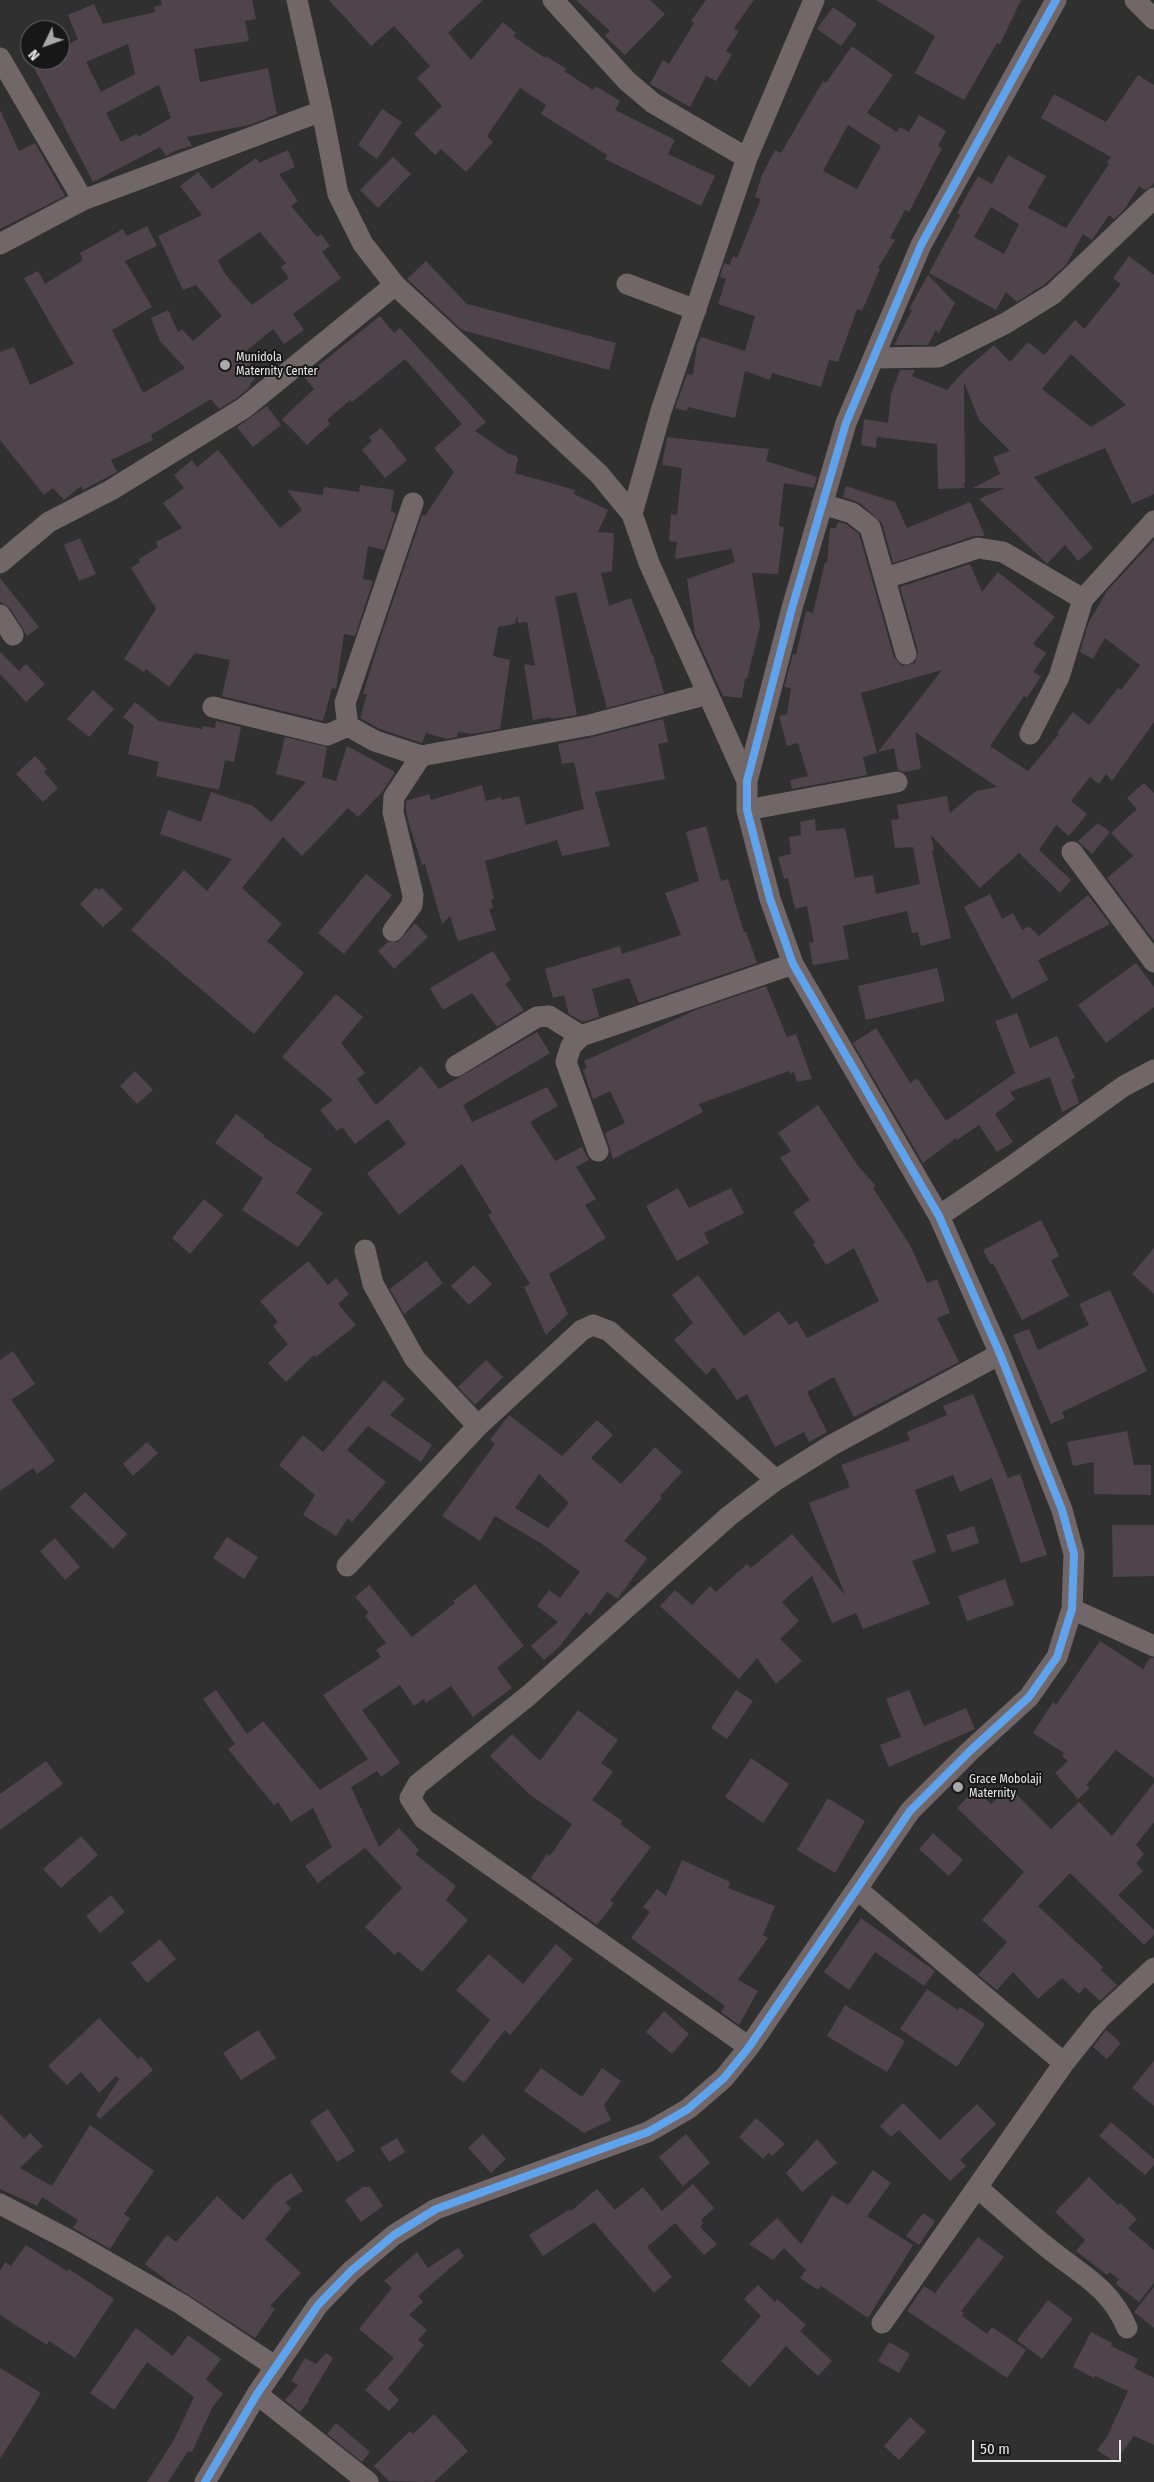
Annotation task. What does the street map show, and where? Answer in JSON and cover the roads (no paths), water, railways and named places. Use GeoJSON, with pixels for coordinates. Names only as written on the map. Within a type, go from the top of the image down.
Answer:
{"type":"FeatureCollection","features":[{"type":"Feature","properties":{"kind":"street"},"geometry":{"type":"LineString","coordinates":[[297,0],[322,111],[338,194],[363,244],[396,285],[599,474],[632,514],[649,563],[747,781]]}},
{"type":"Feature","properties":{"kind":"street"},"geometry":{"type":"LineString","coordinates":[[553,0],[627,81],[653,103],[747,158]]}},
{"type":"Feature","properties":{"kind":"street"},"geometry":{"type":"LineString","coordinates":[[632,514],[661,412],[747,158],[814,0]]}},
{"type":"Feature","properties":{"kind":"street"},"geometry":{"type":"LineString","coordinates":[[205,2482],[257,2394],[318,2305],[351,2271],[394,2235],[436,2209],[648,2132],[688,2109],[724,2078],[749,2047],[858,1890],[910,1810],[1028,1697],[1057,1657],[1072,1609],[1074,1554],[1062,1510],[1000,1354],[938,1216],[793,964],[770,899],[747,810],[747,781],[792,608],[846,423],[921,245],[1056,0]]}},
{"type":"Feature","properties":{"kind":"street"},"geometry":{"type":"LineString","coordinates":[[1135,0],[1154,19]]}},
{"type":"Feature","properties":{"kind":"street"},"geometry":{"type":"LineString","coordinates":[[0,58],[83,200]]}},
{"type":"Feature","properties":{"kind":"street"},"geometry":{"type":"LineString","coordinates":[[0,244],[83,200],[322,111]]}},
{"type":"Feature","properties":{"kind":"street"},"geometry":{"type":"LineString","coordinates":[[874,358],[938,357],[1006,322],[1053,294],[1154,198]]}},
{"type":"Feature","properties":{"kind":"street"},"geometry":{"type":"LineString","coordinates":[[627,284],[696,310]]}},
{"type":"Feature","properties":{"kind":"street"},"geometry":{"type":"LineString","coordinates":[[0,563],[49,522],[111,490],[244,408],[396,285]]}},
{"type":"Feature","properties":{"kind":"street"},"geometry":{"type":"LineString","coordinates":[[348,726],[345,703],[413,503]]}},
{"type":"Feature","properties":{"kind":"street"},"geometry":{"type":"LineString","coordinates":[[822,504],[852,513],[870,526],[906,654]]}},
{"type":"Feature","properties":{"kind":"street"},"geometry":{"type":"LineString","coordinates":[[1030,734],[1059,677],[1083,599],[1154,521]]}},
{"type":"Feature","properties":{"kind":"street"},"geometry":{"type":"LineString","coordinates":[[886,578],[978,548],[1003,552],[1083,599]]}},
{"type":"Feature","properties":{"kind":"street"},"geometry":{"type":"LineString","coordinates":[[0,616],[13,634]]}},
{"type":"Feature","properties":{"kind":"street"},"geometry":{"type":"LineString","coordinates":[[348,726],[375,741],[421,756],[590,725],[708,694]]}},
{"type":"Feature","properties":{"kind":"street"},"geometry":{"type":"LineString","coordinates":[[213,707],[327,735],[348,726]]}},
{"type":"Feature","properties":{"kind":"street"},"geometry":{"type":"LineString","coordinates":[[393,931],[412,905],[413,895],[393,812],[394,797],[421,756]]}},
{"type":"Feature","properties":{"kind":"street"},"geometry":{"type":"LineString","coordinates":[[747,810],[897,782]]}},
{"type":"Feature","properties":{"kind":"street"},"geometry":{"type":"LineString","coordinates":[[1072,852],[1154,962]]}},
{"type":"Feature","properties":{"kind":"street"},"geometry":{"type":"LineString","coordinates":[[598,1151],[566,1062],[570,1046],[581,1036],[793,964]]}},
{"type":"Feature","properties":{"kind":"street"},"geometry":{"type":"LineString","coordinates":[[456,1066],[537,1017],[549,1016],[581,1036]]}},
{"type":"Feature","properties":{"kind":"street"},"geometry":{"type":"LineString","coordinates":[[938,1216],[1008,1169],[1124,1086],[1154,1070]]}},
{"type":"Feature","properties":{"kind":"street"},"geometry":{"type":"LineString","coordinates":[[364,1250],[374,1284],[416,1359],[478,1426]]}},
{"type":"Feature","properties":{"kind":"street"},"geometry":{"type":"LineString","coordinates":[[347,1566],[478,1426],[582,1330],[593,1324],[609,1331],[776,1480]]}},
{"type":"Feature","properties":{"kind":"street"},"geometry":{"type":"LineString","coordinates":[[749,2047],[424,1819],[410,1798],[418,1784],[528,1696],[722,1522],[776,1480],[832,1445],[1000,1354]]}},
{"type":"Feature","properties":{"kind":"street"},"geometry":{"type":"LineString","coordinates":[[1072,1609],[1154,1646]]}},
{"type":"Feature","properties":{"kind":"street"},"geometry":{"type":"LineString","coordinates":[[858,1890],[1064,2063]]}},
{"type":"Feature","properties":{"kind":"street"},"geometry":{"type":"LineString","coordinates":[[882,2323],[1064,2063],[1100,2018],[1154,1968]]}},
{"type":"Feature","properties":{"kind":"street"},"geometry":{"type":"LineString","coordinates":[[978,2188],[1049,2250],[1089,2277],[1120,2309],[1128,2328]]}},
{"type":"Feature","properties":{"kind":"street"},"geometry":{"type":"LineString","coordinates":[[0,2204],[71,2241],[182,2304],[276,2367]]}},
{"type":"Feature","properties":{"kind":"street"},"geometry":{"type":"LineString","coordinates":[[257,2394],[368,2482]]}},
{"type":"Feature","properties":{"kind":"place","name":"Munidola Maternity Center"},"geometry":{"type":"Point","coordinates":[225,365]}},
{"type":"Feature","properties":{"kind":"place","name":"Grace Mobolaji Maternity"},"geometry":{"type":"Point","coordinates":[958,1787]}}]}
